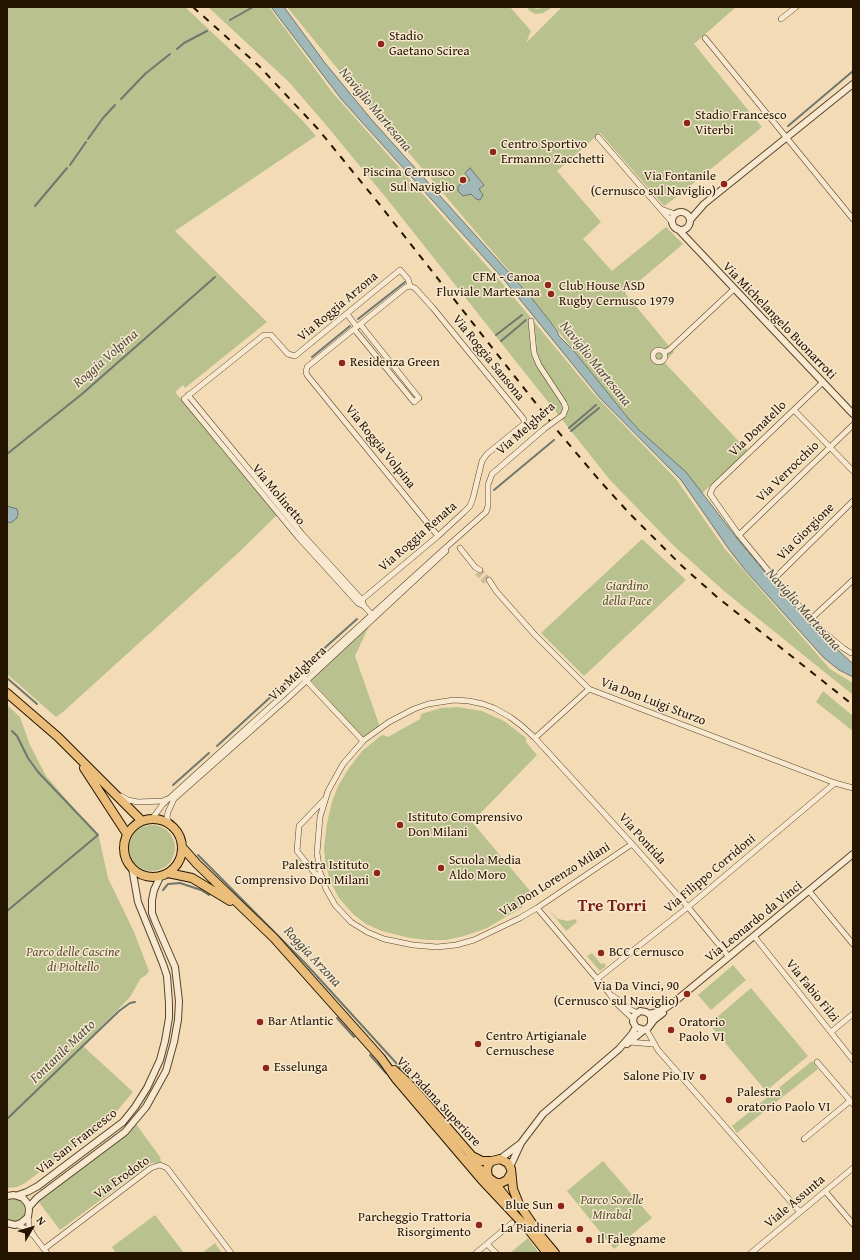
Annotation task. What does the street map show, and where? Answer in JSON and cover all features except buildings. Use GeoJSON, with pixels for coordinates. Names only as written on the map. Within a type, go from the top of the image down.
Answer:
{"type":"FeatureCollection","features":[{"type":"Feature","properties":{"kind":"main road"},"geometry":{"type":"LineString","coordinates":[[7,693],[75,753],[142,821]]}},
{"type":"Feature","properties":{"kind":"main road"},"geometry":{"type":"LineString","coordinates":[[75,753],[128,834]]}},
{"type":"Feature","properties":{"kind":"main road"},"geometry":{"type":"LineString","coordinates":[[164,875],[178,862],[181,855],[182,847],[179,836],[169,824],[160,820],[152,819],[142,821],[134,826],[124,841],[126,860],[132,868],[144,876],[151,878],[164,875],[183,876],[197,881],[248,913]]}},
{"type":"Feature","properties":{"kind":"main road"},"geometry":{"type":"LineString","coordinates":[[182,847],[197,864],[274,938],[380,1058]]}},
{"type":"Feature","properties":{"kind":"main road","name":"Via Padana Superiore"},"geometry":{"type":"LineString","coordinates":[[380,1058],[452,1145],[482,1169],[494,1182],[547,1253]]}},
{"type":"Feature","properties":{"kind":"main road","name":"Via Padana Superiore"},"geometry":{"type":"LineString","coordinates":[[380,1058],[412,1087],[454,1134],[470,1155],[478,1160],[496,1160],[506,1162],[510,1171]]}},
{"type":"Feature","properties":{"kind":"main road"},"geometry":{"type":"LineString","coordinates":[[452,1145],[481,1179],[528,1229]]}},
{"type":"Feature","properties":{"kind":"main road"},"geometry":{"type":"LineString","coordinates":[[487,1175],[488,1167],[496,1160]]}},
{"type":"Feature","properties":{"kind":"main road"},"geometry":{"type":"LineString","coordinates":[[494,1182],[499,1183],[507,1180],[510,1171]]}},
{"type":"Feature","properties":{"kind":"main road"},"geometry":{"type":"LineString","coordinates":[[510,1171],[514,1191],[520,1207],[555,1253]]}},
{"type":"Feature","properties":{"kind":"street"},"geometry":{"type":"LineString","coordinates":[[781,19],[796,7]]}},
{"type":"Feature","properties":{"kind":"street"},"geometry":{"type":"LineString","coordinates":[[705,38],[853,219]]}},
{"type":"Feature","properties":{"kind":"street"},"geometry":{"type":"LineString","coordinates":[[598,137],[672,222],[674,227],[678,230],[686,229],[690,220],[704,204],[853,84]]}},
{"type":"Feature","properties":{"kind":"street"},"geometry":{"type":"LineString","coordinates":[[686,213],[704,204]]}},
{"type":"Feature","properties":{"kind":"street"},"geometry":{"type":"LineString","coordinates":[[660,209],[675,214]]}},
{"type":"Feature","properties":{"kind":"street"},"geometry":{"type":"LineString","coordinates":[[672,222],[672,218],[680,211],[686,213],[690,220]]}},
{"type":"Feature","properties":{"kind":"street","name":"Via Michelangelo Buonarroti"},"geometry":{"type":"LineString","coordinates":[[686,229],[690,243]]}},
{"type":"Feature","properties":{"kind":"street","name":"Via Michelangelo Buonarroti"},"geometry":{"type":"LineString","coordinates":[[678,230],[853,414]]}},
{"type":"Feature","properties":{"kind":"street","name":"Via Roggia Arzona"},"geometry":{"type":"LineString","coordinates":[[272,336],[288,354],[295,356],[400,270],[408,279],[410,286],[307,367],[306,372]]}},
{"type":"Feature","properties":{"kind":"street","name":"Via Roggia Sansona"},"geometry":{"type":"LineString","coordinates":[[410,286],[415,288],[522,417],[524,422],[523,425]]}},
{"type":"Feature","properties":{"kind":"street"},"geometry":{"type":"LineString","coordinates":[[664,352],[669,350],[734,289]]}},
{"type":"Feature","properties":{"kind":"street"},"geometry":{"type":"LineString","coordinates":[[347,314],[414,402],[419,398],[357,327]]}},
{"type":"Feature","properties":{"kind":"street","name":"Via Melghera"},"geometry":{"type":"LineString","coordinates":[[169,824],[167,817],[168,812],[174,799],[373,616],[439,559],[452,542],[486,512],[488,506],[488,483],[492,474],[544,429],[563,415],[566,408],[564,403],[559,393],[539,365],[534,353],[531,321]]}},
{"type":"Feature","properties":{"kind":"street","name":"Via Molinetto"},"geometry":{"type":"LineString","coordinates":[[272,336],[268,334],[263,336],[186,397],[298,537],[373,616]]}},
{"type":"Feature","properties":{"kind":"street","name":"Via Roggia Volpina"},"geometry":{"type":"LineString","coordinates":[[306,372],[438,536]]}},
{"type":"Feature","properties":{"kind":"street","name":"Via Donatello"},"geometry":{"type":"LineString","coordinates":[[739,535],[711,497],[710,492],[713,487],[823,382]]}},
{"type":"Feature","properties":{"kind":"street"},"geometry":{"type":"LineString","coordinates":[[794,410],[853,471]]}},
{"type":"Feature","properties":{"kind":"street","name":"Via Roggia Renata"},"geometry":{"type":"LineString","coordinates":[[360,601],[469,508],[474,496],[481,464],[485,457],[523,425]]}},
{"type":"Feature","properties":{"kind":"street","name":"Via Verrocchio"},"geometry":{"type":"LineString","coordinates":[[739,535],[853,425]]}},
{"type":"Feature","properties":{"kind":"street","name":"Via Giorgione"},"geometry":{"type":"LineString","coordinates":[[774,579],[853,501]]}},
{"type":"Feature","properties":{"kind":"street"},"geometry":{"type":"LineString","coordinates":[[739,535],[774,579],[811,619],[843,648],[852,653]]}},
{"type":"Feature","properties":{"kind":"street"},"geometry":{"type":"LineString","coordinates":[[460,548],[479,571]]}},
{"type":"Feature","properties":{"kind":"street"},"geometry":{"type":"LineString","coordinates":[[811,619],[853,580]]}},
{"type":"Feature","properties":{"kind":"street","name":"Via Don Luigi Sturzo"},"geometry":{"type":"LineString","coordinates":[[488,581],[535,635],[589,689],[835,783],[853,788]]}},
{"type":"Feature","properties":{"kind":"street"},"geometry":{"type":"LineString","coordinates":[[305,679],[363,741]]}},
{"type":"Feature","properties":{"kind":"street","name":"Via Melghera"},"geometry":{"type":"LineString","coordinates":[[152,819],[163,804],[305,679]]}},
{"type":"Feature","properties":{"kind":"street"},"geometry":{"type":"LineString","coordinates":[[535,738],[589,689]]}},
{"type":"Feature","properties":{"kind":"street","name":"Via Don Lorenzo Milani"},"geometry":{"type":"LineString","coordinates":[[535,738],[516,721],[494,708],[476,702],[454,700],[432,703],[414,709],[381,727],[363,741],[351,753],[340,768],[332,783],[325,800],[320,822],[317,849],[319,867],[324,885],[338,909],[359,927],[384,939],[418,946],[446,946],[474,940],[537,908],[632,844]]}},
{"type":"Feature","properties":{"kind":"street","name":"Via Pontida"},"geometry":{"type":"LineString","coordinates":[[535,738],[688,907],[729,957]]}},
{"type":"Feature","properties":{"kind":"street","name":"Via Filippo Corridoni"},"geometry":{"type":"LineString","coordinates":[[597,979],[688,907],[835,783]]}},
{"type":"Feature","properties":{"kind":"street","name":"Via Melghera"},"geometry":{"type":"LineString","coordinates":[[114,793],[128,800],[138,802],[163,800],[172,796]]}},
{"type":"Feature","properties":{"kind":"street","name":"Via Don Lorenzo Milani"},"geometry":{"type":"LineString","coordinates":[[324,885],[297,851],[298,826],[325,800]]}},
{"type":"Feature","properties":{"kind":"street","name":"Via Leonardo da Vinci"},"geometry":{"type":"LineString","coordinates":[[651,1023],[668,1007],[853,854]]}},
{"type":"Feature","properties":{"kind":"street","name":"Via San Francesco"},"geometry":{"type":"LineString","coordinates":[[7,1196],[18,1195],[38,1186],[123,1122],[145,1092],[160,1060],[169,1018],[167,976],[138,902],[132,868]]}},
{"type":"Feature","properties":{"kind":"street","name":"Via San Francesco"},"geometry":{"type":"LineString","coordinates":[[29,1207],[37,1198],[125,1132],[146,1107],[166,1071],[178,1020],[178,1002],[175,968],[152,912],[154,890],[164,875]]}},
{"type":"Feature","properties":{"kind":"street"},"geometry":{"type":"LineString","coordinates":[[809,891],[853,944]]}},
{"type":"Feature","properties":{"kind":"street"},"geometry":{"type":"LineString","coordinates":[[537,908],[618,1005],[633,1019],[636,1027]]}},
{"type":"Feature","properties":{"kind":"street","name":"Via Fabio Filzi"},"geometry":{"type":"LineString","coordinates":[[754,936],[853,1060]]}},
{"type":"Feature","properties":{"kind":"street"},"geometry":{"type":"LineString","coordinates":[[609,993],[631,1010],[638,1012],[643,1011],[651,1016],[651,1023],[630,1042],[619,1049]]}},
{"type":"Feature","properties":{"kind":"street","name":"Via Leonardo da Vinci"},"geometry":{"type":"LineString","coordinates":[[649,1014],[656,1013],[668,1007]]}},
{"type":"Feature","properties":{"kind":"street"},"geometry":{"type":"LineString","coordinates":[[633,1019],[638,1012]]}},
{"type":"Feature","properties":{"kind":"street"},"geometry":{"type":"LineString","coordinates":[[831,1032],[853,1014]]}},
{"type":"Feature","properties":{"kind":"street"},"geometry":{"type":"LineString","coordinates":[[636,1027],[645,1029],[653,1044],[800,1212]]}},
{"type":"Feature","properties":{"kind":"street"},"geometry":{"type":"LineString","coordinates":[[496,1160],[521,1143],[546,1112],[619,1049],[636,1027]]}},
{"type":"Feature","properties":{"kind":"street"},"geometry":{"type":"LineString","coordinates":[[630,1042],[653,1044]]}},
{"type":"Feature","properties":{"kind":"street"},"geometry":{"type":"LineString","coordinates":[[804,1139],[851,1102],[817,1062]]}},
{"type":"Feature","properties":{"kind":"street"},"geometry":{"type":"LineString","coordinates":[[510,1171],[521,1143]]}},
{"type":"Feature","properties":{"kind":"street","name":"Via Erodoto"},"geometry":{"type":"LineString","coordinates":[[46,1251],[151,1168],[160,1165],[167,1168],[231,1253]]}},
{"type":"Feature","properties":{"kind":"street","name":"Viale Assunta"},"geometry":{"type":"LineString","coordinates":[[751,1253],[853,1168]]}},
{"type":"Feature","properties":{"kind":"street"},"geometry":{"type":"LineString","coordinates":[[825,1191],[853,1224]]}},
{"type":"Feature","properties":{"kind":"street"},"geometry":{"type":"LineString","coordinates":[[18,1195],[25,1200],[29,1207],[29,1226],[34,1236],[46,1251]]}},
{"type":"Feature","properties":{"kind":"street"},"geometry":{"type":"LineString","coordinates":[[18,1225],[24,1222],[28,1216]]}},
{"type":"Feature","properties":{"kind":"street"},"geometry":{"type":"LineString","coordinates":[[476,1253],[512,1223]]}},
{"type":"Feature","properties":{"kind":"street"},"geometry":{"type":"LineString","coordinates":[[7,1224],[18,1225],[34,1236]]}},
{"type":"Feature","properties":{"kind":"street"},"geometry":{"type":"LineString","coordinates":[[487,1244],[496,1253]]}},
{"type":"Feature","properties":{"kind":"green space"},"geometry":{"type":"Polygon","coordinates":[[[7,7],[185,7],[252,70],[316,136],[175,231],[267,322],[185,388],[183,385],[175,392],[277,515],[237,554],[56,717],[7,674],[7,7]]]}},
{"type":"Feature","properties":{"kind":"green space"},"geometry":{"type":"Polygon","coordinates":[[[208,7],[269,7],[332,92],[501,282],[594,394],[676,479],[725,549],[830,669],[853,683],[853,695],[724,591],[672,544],[610,480],[387,199],[326,125],[289,82],[208,7]]]}},
{"type":"Feature","properties":{"kind":"green space"},"geometry":{"type":"Polygon","coordinates":[[[287,7],[510,7],[531,31],[526,43],[562,7],[736,7],[694,44],[762,127],[664,206],[600,133],[557,171],[601,222],[583,239],[612,271],[666,227],[683,244],[625,293],[674,352],[664,362],[748,451],[700,495],[627,417],[527,292],[341,73],[287,7]]]}},
{"type":"Feature","properties":{"kind":"green space"},"geometry":{"type":"Polygon","coordinates":[[[526,7],[537,9],[553,7],[543,13],[536,14],[531,12],[526,7]]]}},
{"type":"Feature","properties":{"kind":"green space","name":"Giardino della Pace"},"geometry":{"type":"Polygon","coordinates":[[[642,539],[686,580],[584,676],[541,633],[642,539]]]}},
{"type":"Feature","properties":{"kind":"green space"},"geometry":{"type":"Polygon","coordinates":[[[370,624],[355,656],[380,727],[364,739],[310,679],[370,624]]]}},
{"type":"Feature","properties":{"kind":"green space"},"geometry":{"type":"Polygon","coordinates":[[[823,691],[853,716],[853,731],[816,702],[823,691]]]}},
{"type":"Feature","properties":{"kind":"green space","name":"Parco delle Cascine di Pioltello"},"geometry":{"type":"Polygon","coordinates":[[[7,705],[20,717],[30,745],[46,776],[99,837],[108,878],[134,932],[149,971],[141,978],[130,997],[83,1046],[133,1092],[104,1124],[25,1183],[17,1187],[7,1188],[7,705]]]}},
{"type":"Feature","properties":{"kind":"green space","name":"Istituto Comprensivo Don Milani"},"geometry":{"type":"Polygon","coordinates":[[[458,707],[482,711],[504,721],[526,738],[526,742],[537,755],[472,822],[531,892],[520,899],[523,907],[485,929],[464,936],[446,940],[428,940],[410,938],[382,931],[366,924],[353,914],[339,898],[331,883],[326,866],[324,849],[327,823],[332,802],[338,786],[349,768],[362,751],[378,738],[382,735],[388,737],[420,719],[421,714],[441,708],[458,707]]]}},
{"type":"Feature","properties":{"kind":"green space"},"geometry":{"type":"Polygon","coordinates":[[[157,825],[169,831],[174,839],[174,857],[169,865],[161,870],[147,871],[135,865],[130,857],[129,843],[135,831],[143,826],[157,825]]]}},
{"type":"Feature","properties":{"kind":"green space"},"geometry":{"type":"Polygon","coordinates":[[[549,910],[558,919],[568,921],[575,919],[577,922],[566,931],[549,910]]]}},
{"type":"Feature","properties":{"kind":"green space"},"geometry":{"type":"Polygon","coordinates":[[[592,953],[601,964],[604,963],[606,966],[600,971],[587,956],[592,953]]]}},
{"type":"Feature","properties":{"kind":"green space"},"geometry":{"type":"Polygon","coordinates":[[[733,965],[746,980],[711,1010],[698,995],[733,965]]]}},
{"type":"Feature","properties":{"kind":"green space"},"geometry":{"type":"Polygon","coordinates":[[[751,988],[808,1056],[766,1091],[709,1024],[751,988]]]}},
{"type":"Feature","properties":{"kind":"green space"},"geometry":{"type":"Polygon","coordinates":[[[812,1061],[818,1069],[737,1133],[732,1126],[812,1061]]]}},
{"type":"Feature","properties":{"kind":"green space"},"geometry":{"type":"Polygon","coordinates":[[[136,1124],[160,1157],[161,1162],[148,1165],[60,1230],[38,1201],[117,1143],[136,1124]]]}},
{"type":"Feature","properties":{"kind":"green space","name":"Parco Sorelle Mirabal"},"geometry":{"type":"Polygon","coordinates":[[[603,1161],[652,1218],[614,1249],[567,1191],[603,1161]]]}},
{"type":"Feature","properties":{"kind":"green space"},"geometry":{"type":"Polygon","coordinates":[[[10,1199],[20,1200],[24,1205],[24,1216],[18,1221],[11,1221],[7,1219],[7,1201],[10,1199]]]}},
{"type":"Feature","properties":{"kind":"green space"},"geometry":{"type":"Polygon","coordinates":[[[155,1215],[184,1253],[116,1253],[112,1247],[155,1215]]]}},
{"type":"Feature","properties":{"kind":"green space"},"geometry":{"type":"Polygon","coordinates":[[[528,1238],[539,1253],[510,1253],[528,1238]]]}},
{"type":"Feature","properties":{"kind":"green space"},"geometry":{"type":"Polygon","coordinates":[[[215,1243],[222,1253],[202,1253],[215,1243]]]}},
{"type":"Feature","properties":{"kind":"water"},"geometry":{"type":"Polygon","coordinates":[[[271,7],[284,7],[325,63],[371,119],[530,296],[557,331],[559,336],[574,351],[628,418],[639,430],[686,472],[736,537],[779,589],[812,626],[853,664],[853,677],[839,670],[824,658],[745,570],[681,480],[600,398],[505,281],[342,100],[271,7]]]}},
{"type":"Feature","properties":{"kind":"water"},"geometry":{"type":"Polygon","coordinates":[[[470,168],[484,185],[479,189],[483,195],[480,200],[476,199],[471,194],[463,196],[458,191],[460,184],[470,180],[465,173],[470,168]]]}},
{"type":"Feature","properties":{"kind":"water"},"geometry":{"type":"Polygon","coordinates":[[[7,506],[17,509],[18,514],[17,518],[12,522],[7,523],[7,506]]]}},
{"type":"Feature","properties":{"kind":"waterway"},"geometry":{"type":"LineString","coordinates":[[230,20],[253,7]]}},
{"type":"Feature","properties":{"kind":"waterway"},"geometry":{"type":"LineString","coordinates":[[177,49],[184,43],[207,31]]}},
{"type":"Feature","properties":{"kind":"waterway"},"geometry":{"type":"LineString","coordinates":[[121,99],[145,74],[170,54]]}},
{"type":"Feature","properties":{"kind":"waterway"},"geometry":{"type":"LineString","coordinates":[[788,126],[853,71]]}},
{"type":"Feature","properties":{"kind":"waterway"},"geometry":{"type":"LineString","coordinates":[[88,139],[103,118],[115,105]]}},
{"type":"Feature","properties":{"kind":"waterway"},"geometry":{"type":"LineString","coordinates":[[70,165],[86,142]]}},
{"type":"Feature","properties":{"kind":"waterway"},"geometry":{"type":"LineString","coordinates":[[35,206],[67,168]]}},
{"type":"Feature","properties":{"kind":"waterway","name":"Roggia Volpina"},"geometry":{"type":"LineString","coordinates":[[7,454],[82,394],[215,277]]}},
{"type":"Feature","properties":{"kind":"waterway","name":"Roggia Volpina"},"geometry":{"type":"LineString","coordinates":[[358,319],[405,282]]}},
{"type":"Feature","properties":{"kind":"waterway","name":"Roggia Volpina"},"geometry":{"type":"LineString","coordinates":[[496,335],[522,315]]}},
{"type":"Feature","properties":{"kind":"waterway"},"geometry":{"type":"LineString","coordinates":[[501,341],[526,320]]}},
{"type":"Feature","properties":{"kind":"waterway","name":"Roggia Volpina"},"geometry":{"type":"LineString","coordinates":[[312,357],[350,326]]}},
{"type":"Feature","properties":{"kind":"waterway","name":"Roggia Arzona"},"geometry":{"type":"LineString","coordinates":[[569,428],[596,405]]}},
{"type":"Feature","properties":{"kind":"waterway","name":"Roggia Arzona"},"geometry":{"type":"LineString","coordinates":[[571,431],[599,408]]}},
{"type":"Feature","properties":{"kind":"waterway","name":"Roggia Arzona"},"geometry":{"type":"LineString","coordinates":[[494,490],[554,440]]}},
{"type":"Feature","properties":{"kind":"waterway","name":"Roggia Arzona"},"geometry":{"type":"LineString","coordinates":[[281,687],[357,619]]}},
{"type":"Feature","properties":{"kind":"waterway","name":"Roggia Arzona"},"geometry":{"type":"LineString","coordinates":[[7,678],[37,704]]}},
{"type":"Feature","properties":{"kind":"waterway","name":"Roggia Arzona"},"geometry":{"type":"LineString","coordinates":[[217,746],[276,692]]}},
{"type":"Feature","properties":{"kind":"waterway"},"geometry":{"type":"LineString","coordinates":[[7,911],[98,835],[38,772],[28,758],[17,736],[12,731]]}},
{"type":"Feature","properties":{"kind":"waterway","name":"Roggia Arzona"},"geometry":{"type":"LineString","coordinates":[[173,785],[209,753]]}},
{"type":"Feature","properties":{"kind":"waterway","name":"Roggia Arzona"},"geometry":{"type":"LineString","coordinates":[[198,855],[305,963],[408,1076]]}},
{"type":"Feature","properties":{"kind":"waterway"},"geometry":{"type":"LineString","coordinates":[[163,890],[168,884],[180,883],[201,890],[209,895]]}},
{"type":"Feature","properties":{"kind":"waterway","name":"Fontanile Matto"},"geometry":{"type":"LineString","coordinates":[[7,1119],[119,1011],[130,1003],[135,1002]]}},
{"type":"Feature","properties":{"kind":"waterway"},"geometry":{"type":"LineString","coordinates":[[337,1018],[354,1037]]}},
{"type":"Feature","properties":{"kind":"waterway"},"geometry":{"type":"LineString","coordinates":[[370,1055],[386,1073]]}},
{"type":"Feature","properties":{"kind":"tunnel"},"geometry":{"type":"LineString","coordinates":[[480,570],[489,580]]}},
{"type":"Feature","properties":{"kind":"tunnel"},"geometry":{"type":"LineString","coordinates":[[477,573],[486,583]]}},
{"type":"Feature","properties":{"kind":"railway"},"geometry":{"type":"LineString","coordinates":[[193,7],[259,66],[318,129],[380,205],[556,429],[629,513],[682,566],[717,597],[853,705]]}},
{"type":"Feature","properties":{"kind":"place","name":"Stadio Gaetano Scirea"},"geometry":{"type":"Point","coordinates":[381,44]}},
{"type":"Feature","properties":{"kind":"place","name":"Stadio Francesco Viterbi"},"geometry":{"type":"Point","coordinates":[687,123]}},
{"type":"Feature","properties":{"kind":"place","name":"Centro Sportivo Ermanno Zacchetti"},"geometry":{"type":"Point","coordinates":[493,152]}},
{"type":"Feature","properties":{"kind":"place","name":"Piscina Cernusco Sul Naviglio"},"geometry":{"type":"Point","coordinates":[463,180]}},
{"type":"Feature","properties":{"kind":"place","name":"Via Fontanile (Cernusco sul Naviglio)"},"geometry":{"type":"Point","coordinates":[724,184]}},
{"type":"Feature","properties":{"kind":"place","name":"CFM - Canoa Fluviale Martesana"},"geometry":{"type":"Point","coordinates":[548,285]}},
{"type":"Feature","properties":{"kind":"place","name":"Club House ASD Rugby Cernusco 1979"},"geometry":{"type":"Point","coordinates":[551,294]}},
{"type":"Feature","properties":{"kind":"place","name":"Residenza Green"},"geometry":{"type":"Point","coordinates":[342,363]}},
{"type":"Feature","properties":{"kind":"place","name":"Istituto Comprensivo Don Milani"},"geometry":{"type":"Point","coordinates":[400,825]}},
{"type":"Feature","properties":{"kind":"place","name":"Scuola Media Aldo Moro"},"geometry":{"type":"Point","coordinates":[441,868]}},
{"type":"Feature","properties":{"kind":"place","name":"Palestra Istituto Comprensivo Don Milani"},"geometry":{"type":"Point","coordinates":[377,873]}},
{"type":"Feature","properties":{"kind":"place","name":"BCC Cernusco"},"geometry":{"type":"Point","coordinates":[601,953]}},
{"type":"Feature","properties":{"kind":"place","name":"Via Da Vinci, 90 (Cernusco sul Naviglio)"},"geometry":{"type":"Point","coordinates":[687,994]}},
{"type":"Feature","properties":{"kind":"place","name":"Bar Atlantic"},"geometry":{"type":"Point","coordinates":[260,1022]}},
{"type":"Feature","properties":{"kind":"place","name":"Oratorio Paolo VI"},"geometry":{"type":"Point","coordinates":[671,1030]}},
{"type":"Feature","properties":{"kind":"place","name":"Centro Artigianale Cernuschese"},"geometry":{"type":"Point","coordinates":[478,1044]}},
{"type":"Feature","properties":{"kind":"place","name":"Esselunga"},"geometry":{"type":"Point","coordinates":[266,1068]}},
{"type":"Feature","properties":{"kind":"place","name":"Salone Pio IV"},"geometry":{"type":"Point","coordinates":[703,1077]}},
{"type":"Feature","properties":{"kind":"place","name":"Palestra oratorio Paolo VI"},"geometry":{"type":"Point","coordinates":[729,1100]}},
{"type":"Feature","properties":{"kind":"place","name":"Blue Sun"},"geometry":{"type":"Point","coordinates":[561,1206]}},
{"type":"Feature","properties":{"kind":"place","name":"Parcheggio Trattoria Risorgimento"},"geometry":{"type":"Point","coordinates":[479,1225]}},
{"type":"Feature","properties":{"kind":"place","name":"La Piadineria"},"geometry":{"type":"Point","coordinates":[580,1229]}},
{"type":"Feature","properties":{"kind":"place","name":"Il Falegname"},"geometry":{"type":"Point","coordinates":[589,1240]}},
{"type":"Feature","properties":{"kind":"district","name":"Tre Torri"},"geometry":{"type":"Point","coordinates":[612,907]}},
{"type":"Feature","properties":{"kind":"water label","name":"Naviglio Martesana"},"geometry":{"type":"Point","coordinates":[375,110]}},
{"type":"Feature","properties":{"kind":"water label","name":"Naviglio Martesana"},"geometry":{"type":"Point","coordinates":[595,364]}},
{"type":"Feature","properties":{"kind":"water label","name":"Naviglio Martesana"},"geometry":{"type":"Point","coordinates":[803,610]}}]}
